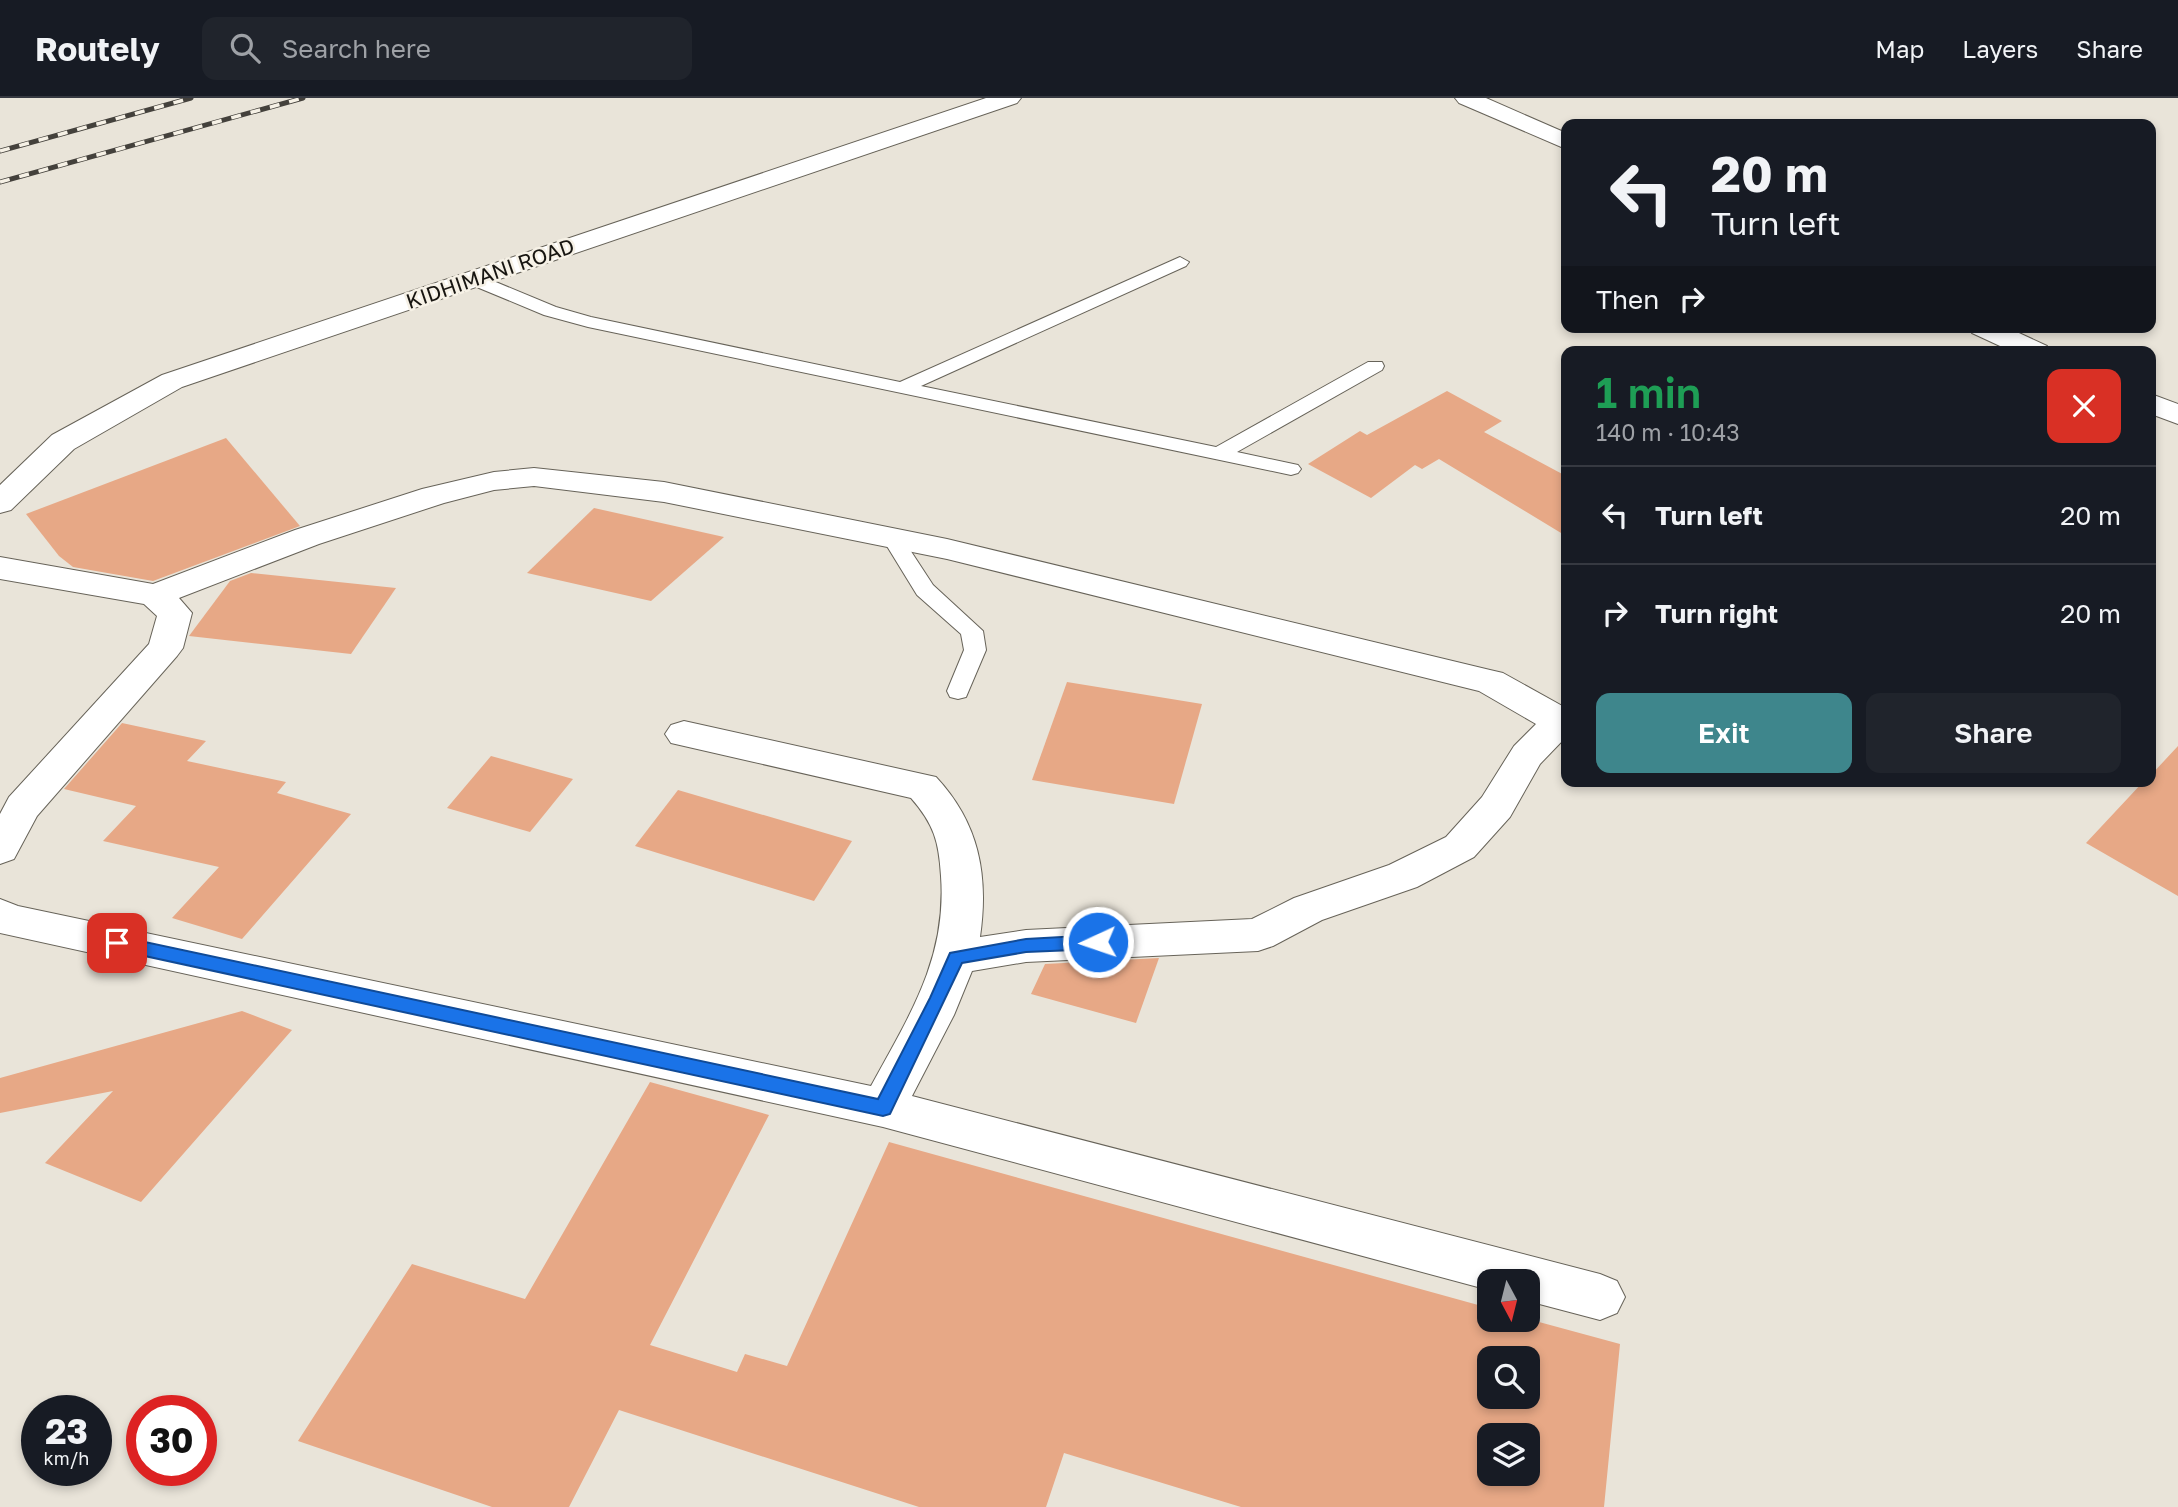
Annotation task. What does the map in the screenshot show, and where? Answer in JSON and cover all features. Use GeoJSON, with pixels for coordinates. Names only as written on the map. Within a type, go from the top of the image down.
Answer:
{"type":"FeatureCollection","features":[{"type":"Feature","properties":{"kind":"street","name":"KIDHIMANI ROAD"},"geometry":{"type":"LineString","coordinates":[[0,503],[63,442],[172,381],[1009,98]]}},
{"type":"Feature","properties":{"kind":"street"},"geometry":{"type":"LineString","coordinates":[[1467,98],[1561,140]]}},
{"type":"Feature","properties":{"kind":"street"},"geometry":{"type":"LineString","coordinates":[[1995,333],[2024,346]]}},
{"type":"Feature","properties":{"kind":"street"},"geometry":{"type":"LineString","coordinates":[[2156,405],[2178,415]]}},
{"type":"Feature","properties":{"kind":"street"},"geometry":{"type":"LineString","coordinates":[[0,568],[155,595],[307,537],[433,496],[495,481],[534,477],[664,492],[947,549],[1490,682],[1561,720]]}},
{"type":"Feature","properties":{"kind":"street"},"geometry":{"type":"LineString","coordinates":[[0,849],[23,807],[165,648],[175,613],[155,595]]}},
{"type":"Feature","properties":{"kind":"street"},"geometry":{"type":"LineString","coordinates":[[956,957],[1026,946],[1258,935],[1308,909],[1403,876],[1460,846],[1496,807],[1527,755],[1561,723]]}},
{"type":"Feature","properties":{"kind":"street"},"geometry":{"type":"LineString","coordinates":[[684,734],[923,787],[940,806],[955,835],[963,901],[956,957],[939,998],[883,1108]]}},
{"type":"Feature","properties":{"kind":"street"},"geometry":{"type":"LineString","coordinates":[[0,915],[8,920],[883,1108],[1600,1297]]}},
{"type":"Feature","properties":{"kind":"lane"},"geometry":{"type":"LineString","coordinates":[[903,387],[1180,262]]}},
{"type":"Feature","properties":{"kind":"lane"},"geometry":{"type":"LineString","coordinates":[[473,279],[551,312],[588,322],[1291,469]]}},
{"type":"Feature","properties":{"kind":"lane"},"geometry":{"type":"LineString","coordinates":[[1219,454],[1375,366]]}},
{"type":"Feature","properties":{"kind":"lane"},"geometry":{"type":"LineString","coordinates":[[892,538],[925,590],[972,631],[975,650],[958,691]]}},
{"type":"Feature","properties":{"kind":"building"},"geometry":{"type":"Polygon","coordinates":[[[1447,391],[1502,421],[1484,432],[1561,473],[1561,533],[1439,459],[1422,469],[1415,465],[1371,498],[1308,464],[1360,431],[1367,435],[1447,391]]]}},
{"type":"Feature","properties":{"kind":"building"},"geometry":{"type":"Polygon","coordinates":[[[226,438],[300,526],[153,581],[73,567],[59,556],[26,514],[226,438]]]}},
{"type":"Feature","properties":{"kind":"building"},"geometry":{"type":"Polygon","coordinates":[[[594,508],[724,537],[651,601],[527,573],[594,508]]]}},
{"type":"Feature","properties":{"kind":"building"},"geometry":{"type":"Polygon","coordinates":[[[251,573],[396,588],[351,654],[189,636],[230,581],[251,573]]]}},
{"type":"Feature","properties":{"kind":"building"},"geometry":{"type":"Polygon","coordinates":[[[1067,682],[1202,704],[1174,804],[1032,780],[1067,682]]]}},
{"type":"Feature","properties":{"kind":"building"},"geometry":{"type":"Polygon","coordinates":[[[122,723],[206,741],[187,761],[286,782],[277,793],[351,814],[242,939],[172,918],[219,867],[103,841],[136,806],[64,789],[122,723]]]}},
{"type":"Feature","properties":{"kind":"building"},"geometry":{"type":"Polygon","coordinates":[[[2178,746],[2178,896],[2086,843],[2138,787],[2156,787],[2156,770],[2178,746]]]}},
{"type":"Feature","properties":{"kind":"building"},"geometry":{"type":"Polygon","coordinates":[[[491,756],[573,779],[530,832],[447,808],[491,756]]]}},
{"type":"Feature","properties":{"kind":"building"},"geometry":{"type":"Polygon","coordinates":[[[678,790],[852,841],[814,901],[635,846],[678,790]]]}},
{"type":"Feature","properties":{"kind":"building"},"geometry":{"type":"Polygon","coordinates":[[[1159,958],[1136,1023],[1031,994],[1045,964],[1159,958]]]}},
{"type":"Feature","properties":{"kind":"building"},"geometry":{"type":"Polygon","coordinates":[[[242,1011],[292,1030],[141,1202],[45,1163],[113,1091],[0,1113],[0,1078],[242,1011]]]}},
{"type":"Feature","properties":{"kind":"building"},"geometry":{"type":"Polygon","coordinates":[[[650,1082],[769,1115],[650,1345],[737,1372],[745,1354],[787,1366],[889,1142],[1477,1305],[1477,1332],[1540,1332],[1540,1322],[1620,1344],[1604,1507],[1241,1507],[1064,1453],[1046,1507],[919,1507],[619,1410],[569,1507],[492,1507],[298,1441],[412,1264],[525,1299],[650,1082]]]}},
{"type":"Feature","properties":{"kind":"railway"},"geometry":{"type":"LineString","coordinates":[[0,151],[191,98]]}},
{"type":"Feature","properties":{"kind":"railway"},"geometry":{"type":"LineString","coordinates":[[0,182],[303,98]]}},
{"type":"Feature","properties":{"kind":"route"},"geometry":{"type":"LineString","coordinates":[[117,943],[883,1108],[939,998],[956,957],[1026,946],[1098,942]]}}]}
